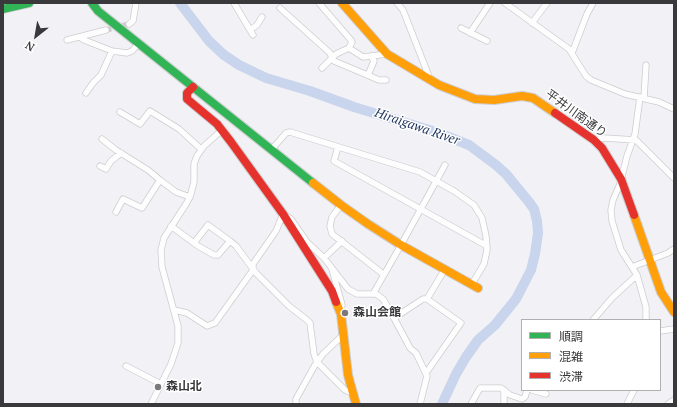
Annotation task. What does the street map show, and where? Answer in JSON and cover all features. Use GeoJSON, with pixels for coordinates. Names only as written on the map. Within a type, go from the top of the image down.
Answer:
{"type":"FeatureCollection","features":[{"type":"Feature","properties":{"kind":"street"},"geometry":{"type":"LineString","coordinates":[[3,8],[29,3]]}},
{"type":"Feature","properties":{"kind":"street"},"geometry":{"type":"LineString","coordinates":[[92,3],[98,11],[341,205],[401,245],[475,286],[484,264],[487,246],[486,236],[482,218],[474,205],[454,191],[420,172],[286,132],[272,149]]}},
{"type":"Feature","properties":{"kind":"street"},"geometry":{"type":"LineString","coordinates":[[131,22],[136,3]]}},
{"type":"Feature","properties":{"kind":"street"},"geometry":{"type":"LineString","coordinates":[[234,3],[252,32],[262,17]]}},
{"type":"Feature","properties":{"kind":"street"},"geometry":{"type":"LineString","coordinates":[[319,3],[352,42],[349,48],[336,54],[322,68]]}},
{"type":"Feature","properties":{"kind":"street","name":"平井川南通り"},"geometry":{"type":"LineString","coordinates":[[342,3],[387,54],[429,79],[444,87],[475,99],[494,100],[522,96],[533,98],[594,140],[608,156],[621,179],[661,292],[674,312]]}},
{"type":"Feature","properties":{"kind":"street"},"geometry":{"type":"LineString","coordinates":[[397,3],[403,10],[429,79]]}},
{"type":"Feature","properties":{"kind":"street"},"geometry":{"type":"LineString","coordinates":[[470,33],[490,3]]}},
{"type":"Feature","properties":{"kind":"street"},"geometry":{"type":"LineString","coordinates":[[505,3],[569,49],[590,80],[625,94],[659,102],[674,109]]}},
{"type":"Feature","properties":{"kind":"street"},"geometry":{"type":"LineString","coordinates":[[532,23],[547,3]]}},
{"type":"Feature","properties":{"kind":"street"},"geometry":{"type":"LineString","coordinates":[[572,53],[587,14],[593,3]]}},
{"type":"Feature","properties":{"kind":"street"},"geometry":{"type":"LineString","coordinates":[[280,8],[330,53],[334,61],[379,80],[386,80]]}},
{"type":"Feature","properties":{"kind":"street"},"geometry":{"type":"LineString","coordinates":[[460,28],[487,42]]}},
{"type":"Feature","properties":{"kind":"street"},"geometry":{"type":"LineString","coordinates":[[67,40],[106,30]]}},
{"type":"Feature","properties":{"kind":"street"},"geometry":{"type":"LineString","coordinates":[[80,37],[112,51],[129,53],[132,52],[139,43]]}},
{"type":"Feature","properties":{"kind":"street"},"geometry":{"type":"LineString","coordinates":[[349,48],[363,56],[387,54]]}},
{"type":"Feature","properties":{"kind":"street"},"geometry":{"type":"LineString","coordinates":[[86,93],[101,75],[112,51]]}},
{"type":"Feature","properties":{"kind":"street"},"geometry":{"type":"LineString","coordinates":[[368,75],[374,61],[371,56]]}},
{"type":"Feature","properties":{"kind":"street"},"geometry":{"type":"LineString","coordinates":[[646,64],[642,98],[634,139],[611,210],[612,221],[621,250],[637,276],[649,319]]}},
{"type":"Feature","properties":{"kind":"street"},"geometry":{"type":"LineString","coordinates":[[193,87],[187,93],[187,99],[217,124],[231,142],[283,214],[332,291],[340,314],[344,334],[348,375],[356,404]]}},
{"type":"Feature","properties":{"kind":"street"},"geometry":{"type":"LineString","coordinates":[[120,112],[140,124],[150,111],[179,129],[201,149]]}},
{"type":"Feature","properties":{"kind":"street"},"geometry":{"type":"LineString","coordinates":[[151,404],[171,364],[178,343],[178,326],[162,266],[161,250],[164,238],[190,197],[194,182],[194,164],[197,156],[201,149],[221,131]]}},
{"type":"Feature","properties":{"kind":"street"},"geometry":{"type":"LineString","coordinates":[[594,140],[604,138],[634,139],[645,147],[674,177]]}},
{"type":"Feature","properties":{"kind":"street"},"geometry":{"type":"LineString","coordinates":[[102,139],[148,170],[176,192],[190,197]]}},
{"type":"Feature","properties":{"kind":"street"},"geometry":{"type":"LineString","coordinates":[[338,147],[334,161],[487,246]]}},
{"type":"Feature","properties":{"kind":"street"},"geometry":{"type":"LineString","coordinates":[[100,166],[106,169],[111,161],[121,153]]}},
{"type":"Feature","properties":{"kind":"street"},"geometry":{"type":"LineString","coordinates":[[373,294],[383,274],[421,210],[445,164]]}},
{"type":"Feature","properties":{"kind":"street"},"geometry":{"type":"LineString","coordinates":[[116,212],[123,199],[142,208],[160,180]]}},
{"type":"Feature","properties":{"kind":"street"},"geometry":{"type":"LineString","coordinates":[[341,205],[332,217],[330,226],[332,234],[342,240],[383,274]]}},
{"type":"Feature","properties":{"kind":"street"},"geometry":{"type":"LineString","coordinates":[[283,214],[291,219],[307,242],[324,258],[354,294],[376,294],[383,299],[410,348],[416,353],[426,373],[427,376],[420,404]]}},
{"type":"Feature","properties":{"kind":"street"},"geometry":{"type":"LineString","coordinates":[[174,310],[187,313],[207,326],[215,323],[253,270],[253,264],[276,231],[283,214]]}},
{"type":"Feature","properties":{"kind":"street"},"geometry":{"type":"LineString","coordinates":[[194,243],[208,225],[236,246],[253,270],[289,306],[310,323],[314,354],[317,362],[345,390],[352,393]]}},
{"type":"Feature","properties":{"kind":"street"},"geometry":{"type":"LineString","coordinates":[[171,226],[214,256],[218,255],[230,241]]}},
{"type":"Feature","properties":{"kind":"street"},"geometry":{"type":"LineString","coordinates":[[324,258],[342,240]]}},
{"type":"Feature","properties":{"kind":"street"},"geometry":{"type":"LineString","coordinates":[[632,267],[668,253],[674,249]]}},
{"type":"Feature","properties":{"kind":"street"},"geometry":{"type":"LineString","coordinates":[[331,267],[342,305],[340,314]]}},
{"type":"Feature","properties":{"kind":"street"},"geometry":{"type":"LineString","coordinates":[[428,299],[445,269]]}},
{"type":"Feature","properties":{"kind":"street"},"geometry":{"type":"LineString","coordinates":[[594,319],[617,294],[637,276]]}},
{"type":"Feature","properties":{"kind":"street"},"geometry":{"type":"LineString","coordinates":[[394,318],[423,299],[428,299],[461,323],[426,373]]}},
{"type":"Feature","properties":{"kind":"street"},"geometry":{"type":"LineString","coordinates":[[646,307],[646,319]]}},
{"type":"Feature","properties":{"kind":"street"},"geometry":{"type":"LineString","coordinates":[[661,331],[674,329]]}},
{"type":"Feature","properties":{"kind":"street"},"geometry":{"type":"LineString","coordinates":[[296,404],[296,399],[317,362],[323,354],[344,334]]}},
{"type":"Feature","properties":{"kind":"street"},"geometry":{"type":"LineString","coordinates":[[126,366],[161,384]]}},
{"type":"Feature","properties":{"kind":"street"},"geometry":{"type":"LineString","coordinates":[[471,404],[480,388],[501,388],[510,395],[522,399],[525,397],[527,391]]}},
{"type":"Feature","properties":{"kind":"street"},"geometry":{"type":"LineString","coordinates":[[504,390],[504,404]]}},
{"type":"Feature","properties":{"kind":"street"},"geometry":{"type":"LineString","coordinates":[[536,391],[546,394]]}},
{"type":"Feature","properties":{"kind":"street"},"geometry":{"type":"LineString","coordinates":[[627,404],[634,391]]}},
{"type":"Feature","properties":{"kind":"street"},"geometry":{"type":"LineString","coordinates":[[668,404],[674,400]]}},
{"type":"Feature","properties":{"kind":"waterway","name":"Hiraigawa River"},"geometry":{"type":"LineString","coordinates":[[180,3],[209,41],[224,55],[239,65],[266,78],[436,132],[469,145],[506,174],[534,209],[538,233],[531,270],[516,299],[495,325],[478,340],[466,357],[442,404]]}},
{"type":"Feature","properties":{"kind":"tunnel"},"geometry":{"type":"LineString","coordinates":[[106,30],[129,24]]}},
{"type":"Feature","properties":{"kind":"traffic: fast"},"geometry":{"type":"LineString","coordinates":[[3,9],[29,3]]}},
{"type":"Feature","properties":{"kind":"traffic: fast"},"geometry":{"type":"LineString","coordinates":[[92,3],[98,11],[313,183]]}},
{"type":"Feature","properties":{"kind":"traffic: slow"},"geometry":{"type":"LineString","coordinates":[[342,3],[387,54],[439,85],[475,99],[494,100],[522,96],[533,98],[555,113]]}},
{"type":"Feature","properties":{"kind":"traffic: slow"},"geometry":{"type":"LineString","coordinates":[[313,183],[368,224],[401,245],[478,288]]}},
{"type":"Feature","properties":{"kind":"traffic: slow"},"geometry":{"type":"LineString","coordinates":[[634,215],[661,292],[674,312]]}},
{"type":"Feature","properties":{"kind":"traffic: slow"},"geometry":{"type":"LineString","coordinates":[[336,302],[341,314],[348,375],[356,404]]}},
{"type":"Feature","properties":{"kind":"traffic: jam"},"geometry":{"type":"LineString","coordinates":[[193,87],[187,93],[187,99],[217,124],[231,142],[283,214],[332,291],[336,302]]}},
{"type":"Feature","properties":{"kind":"traffic: jam"},"geometry":{"type":"LineString","coordinates":[[555,113],[594,140],[602,148],[621,179],[634,215]]}},
{"type":"Feature","properties":{"kind":"place","name":"森山会館"},"geometry":{"type":"Point","coordinates":[345,313]}},
{"type":"Feature","properties":{"kind":"place","name":"森山北"},"geometry":{"type":"Point","coordinates":[158,387]}}]}
